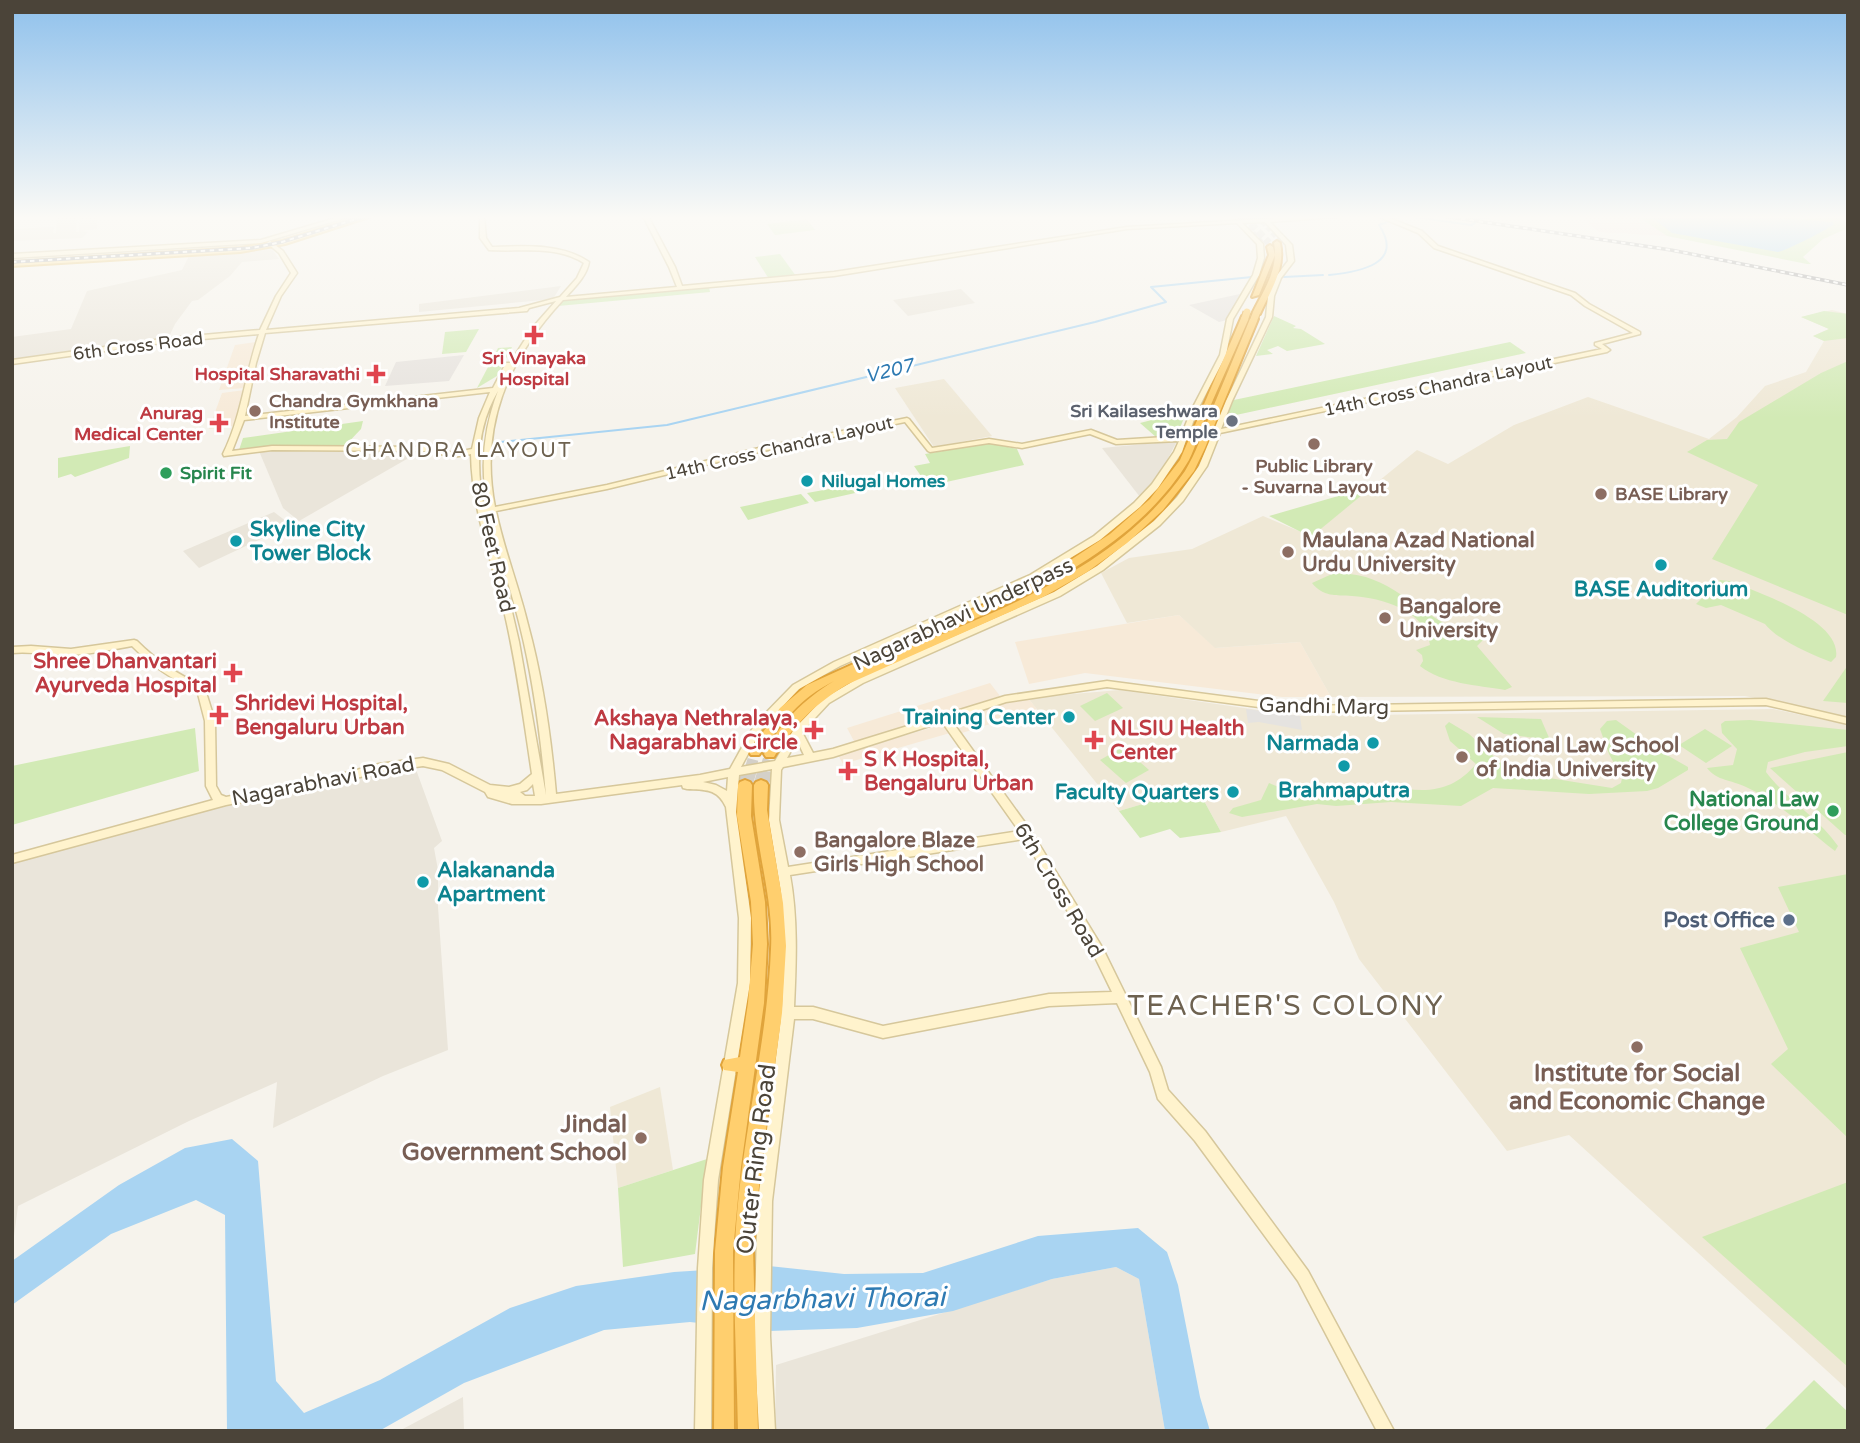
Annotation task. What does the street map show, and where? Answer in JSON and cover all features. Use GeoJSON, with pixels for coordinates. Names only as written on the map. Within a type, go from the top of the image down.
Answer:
{"type":"FeatureCollection","features":[{"type":"Feature","properties":{"kind":"highway"},"geometry":{"type":"LineString","coordinates":[[1251,315],[1258,283]]}},
{"type":"Feature","properties":{"kind":"highway"},"geometry":{"type":"LineString","coordinates":[[1198,440],[1251,315],[1271,283]]}},
{"type":"Feature","properties":{"kind":"highway","name":"Nagarabhavi Underpass"},"geometry":{"type":"LineString","coordinates":[[755,752],[762,738],[783,711],[811,688],[1023,590],[1105,542],[1140,513],[1165,486],[1198,440]]}},
{"type":"Feature","properties":{"kind":"highway","name":"Nagarabhavi Underpass"},"geometry":{"type":"LineString","coordinates":[[770,754],[794,717],[838,684],[1024,600],[1070,576],[1111,550],[1145,523],[1168,499],[1188,472],[1198,440]]}},
{"type":"Feature","properties":{"kind":"highway"},"geometry":{"type":"LineString","coordinates":[[737,778],[758,902],[760,944],[756,1003],[739,1065]]}},
{"type":"Feature","properties":{"kind":"highway"},"geometry":{"type":"LineString","coordinates":[[761,785],[760,810],[778,924],[781,1013]]}},
{"type":"Feature","properties":{"kind":"highway","name":"Outer Ring Road"},"geometry":{"type":"LineString","coordinates":[[748,1431],[753,1336],[744,1249],[752,1166],[781,1013]]}},
{"type":"Feature","properties":{"kind":"highway","name":"Outer Ring Road"},"geometry":{"type":"LineString","coordinates":[[724,1431],[713,1327],[724,1251],[739,1065]]}},
{"type":"Feature","properties":{"kind":"street"},"geometry":{"type":"LineString","coordinates":[[287,283],[279,294],[264,331],[249,377],[242,418],[227,454],[272,448],[428,449],[453,455],[475,452]]}},
{"type":"Feature","properties":{"kind":"street"},"geometry":{"type":"LineString","coordinates":[[519,310],[552,304],[573,283]]}},
{"type":"Feature","properties":{"kind":"street"},"geometry":{"type":"LineString","coordinates":[[678,283],[680,288]]}},
{"type":"Feature","properties":{"kind":"street"},"geometry":{"type":"LineString","coordinates":[[519,310],[730,283]]}},
{"type":"Feature","properties":{"kind":"street"},"geometry":{"type":"LineString","coordinates":[[767,1431],[753,1336],[762,1265],[781,1013],[791,941],[784,872],[774,820],[777,766],[797,731],[826,701],[860,681],[1057,594],[1100,568],[1138,540],[1180,499],[1203,467],[1194,411],[1223,355],[1233,313],[1251,283]]}},
{"type":"Feature","properties":{"kind":"street"},"geometry":{"type":"LineString","coordinates":[[731,804],[737,778],[758,726],[796,687],[871,648],[1033,577],[1079,550],[1124,516],[1146,495],[1178,452],[1216,432],[1269,318],[1275,283]]}},
{"type":"Feature","properties":{"kind":"street","name":"14th Cross Chandra Layout"},"geometry":{"type":"LineString","coordinates":[[1216,432],[1607,350],[1597,344],[1637,333],[1573,295],[1540,283]]}},
{"type":"Feature","properties":{"kind":"street","name":"80 Feet Road"},"geometry":{"type":"LineString","coordinates":[[546,800],[539,697],[520,606],[491,510],[485,473],[488,437],[495,410],[533,331],[552,304]]}},
{"type":"Feature","properties":{"kind":"street","name":"80 Feet Road"},"geometry":{"type":"LineString","coordinates":[[546,800],[537,775],[511,622],[481,512],[475,452],[480,422],[494,389],[524,332],[552,304]]}},
{"type":"Feature","properties":{"kind":"street"},"geometry":{"type":"LineString","coordinates":[[519,310],[529,313]]}},
{"type":"Feature","properties":{"kind":"street","name":"6th Cross Road"},"geometry":{"type":"LineString","coordinates":[[12,362],[264,331],[519,310]]}},
{"type":"Feature","properties":{"kind":"street"},"geometry":{"type":"LineString","coordinates":[[1233,313],[1269,318]]}},
{"type":"Feature","properties":{"kind":"street"},"geometry":{"type":"LineString","coordinates":[[242,418],[504,388]]}},
{"type":"Feature","properties":{"kind":"street","name":"14th Cross Chandra Layout"},"geometry":{"type":"LineString","coordinates":[[481,512],[607,487],[763,449],[905,420],[910,421],[930,450],[989,441],[1022,446],[1091,432],[1116,442],[1198,440]]}},
{"type":"Feature","properties":{"kind":"street","name":"Nagarabhavi Road"},"geometry":{"type":"LineString","coordinates":[[12,650],[27,647],[69,652],[134,643],[177,680],[201,688],[210,719],[211,786],[218,798],[226,801],[414,762],[445,767],[489,789],[492,794],[512,800],[546,800],[674,783]]}},
{"type":"Feature","properties":{"kind":"street","name":"Gandhi Marg"},"geometry":{"type":"LineString","coordinates":[[737,778],[755,768],[807,762],[810,758],[945,719],[1005,698],[1107,684],[1297,709],[1766,702],[1848,721]]}},
{"type":"Feature","properties":{"kind":"street","name":"6th Cross Road"},"geometry":{"type":"LineString","coordinates":[[945,719],[1027,834],[1098,951],[1156,1071],[1163,1094],[1199,1136],[1303,1276],[1386,1431]]}},
{"type":"Feature","properties":{"kind":"street"},"geometry":{"type":"LineString","coordinates":[[797,731],[810,758]]}},
{"type":"Feature","properties":{"kind":"street"},"geometry":{"type":"LineString","coordinates":[[696,786],[777,766]]}},
{"type":"Feature","properties":{"kind":"street"},"geometry":{"type":"LineString","coordinates":[[508,791],[523,787],[537,775]]}},
{"type":"Feature","properties":{"kind":"street"},"geometry":{"type":"LineString","coordinates":[[674,783],[737,778]]}},
{"type":"Feature","properties":{"kind":"street"},"geometry":{"type":"LineString","coordinates":[[674,783],[718,789],[726,794],[731,804],[742,887],[746,945],[739,1065],[711,1180],[705,1268],[713,1327],[702,1431]]}},
{"type":"Feature","properties":{"kind":"street","name":"Nagarabhavi Road"},"geometry":{"type":"LineString","coordinates":[[489,789],[497,787],[521,799]]}},
{"type":"Feature","properties":{"kind":"street"},"geometry":{"type":"LineString","coordinates":[[12,859],[226,801]]}},
{"type":"Feature","properties":{"kind":"street"},"geometry":{"type":"LineString","coordinates":[[784,872],[850,859],[974,844],[1027,834]]}},
{"type":"Feature","properties":{"kind":"street"},"geometry":{"type":"LineString","coordinates":[[781,1013],[813,1013],[883,1032],[1049,1000],[1120,997]]}},
{"type":"Feature","properties":{"kind":"shaded area"},"geometry":{"type":"Polygon","coordinates":[[[122,283],[220,283],[198,300],[192,301],[168,339],[12,360],[12,337],[71,329],[87,291],[122,283]]]}},
{"type":"Feature","properties":{"kind":"shaded area"},"geometry":{"type":"Polygon","coordinates":[[[561,286],[553,299],[419,312],[419,304],[561,286]]]}},
{"type":"Feature","properties":{"kind":"shaded area"},"geometry":{"type":"Polygon","coordinates":[[[961,289],[975,303],[908,316],[893,300],[961,289]]]}},
{"type":"Feature","properties":{"kind":"shaded area"},"geometry":{"type":"Polygon","coordinates":[[[1240,294],[1227,320],[1219,322],[1189,305],[1240,294]]]}},
{"type":"Feature","properties":{"kind":"shaded area"},"geometry":{"type":"Polygon","coordinates":[[[1832,310],[1848,314],[1848,717],[1745,696],[1331,697],[1300,642],[1215,648],[1179,615],[1127,623],[1101,573],[1129,558],[1192,549],[1263,516],[1311,536],[1417,450],[1448,464],[1514,425],[1588,397],[1709,439],[1737,417],[1765,386],[1806,372],[1824,341],[1813,336],[1829,329],[1801,317],[1832,310]]]}},
{"type":"Feature","properties":{"kind":"shaded area"},"geometry":{"type":"Polygon","coordinates":[[[256,342],[244,388],[219,390],[235,345],[256,342]]]}},
{"type":"Feature","properties":{"kind":"shaded area"},"geometry":{"type":"Polygon","coordinates":[[[464,355],[449,381],[385,386],[396,362],[464,355]]]}},
{"type":"Feature","properties":{"kind":"shaded area"},"geometry":{"type":"Polygon","coordinates":[[[944,379],[992,436],[934,447],[895,388],[944,379]]]}},
{"type":"Feature","properties":{"kind":"shaded area"},"geometry":{"type":"Polygon","coordinates":[[[245,390],[233,426],[209,429],[222,393],[245,390]]]}},
{"type":"Feature","properties":{"kind":"shaded area"},"geometry":{"type":"Polygon","coordinates":[[[1177,441],[1163,468],[1140,497],[1102,448],[1177,441]]]}},
{"type":"Feature","properties":{"kind":"shaded area"},"geometry":{"type":"Polygon","coordinates":[[[259,451],[419,452],[299,521],[283,508],[259,451]]]}},
{"type":"Feature","properties":{"kind":"shaded area","name":"Skyline City Tower Block"},"geometry":{"type":"Polygon","coordinates":[[[274,512],[291,525],[199,568],[183,551],[274,512]]]}},
{"type":"Feature","properties":{"kind":"shaded area"},"geometry":{"type":"Polygon","coordinates":[[[1179,615],[1216,648],[1300,642],[1331,697],[1282,697],[1085,673],[1029,684],[1015,642],[1179,615]]]}},
{"type":"Feature","properties":{"kind":"shaded area"},"geometry":{"type":"Polygon","coordinates":[[[990,683],[1000,696],[855,743],[847,728],[990,683]]]}},
{"type":"Feature","properties":{"kind":"shaded area","name":"Institute for Social and Economic Change"},"geometry":{"type":"Polygon","coordinates":[[[1119,690],[1300,716],[1773,709],[1848,725],[1848,1390],[1569,1135],[1507,1151],[1359,959],[1334,902],[1286,816],[1221,832],[1197,788],[1119,811],[1028,698],[1119,690]]]}},
{"type":"Feature","properties":{"kind":"shaded area"},"geometry":{"type":"Polygon","coordinates":[[[1028,698],[1037,709],[962,733],[954,720],[1008,701],[1028,698]]]}},
{"type":"Feature","properties":{"kind":"shaded area"},"geometry":{"type":"Polygon","coordinates":[[[1246,709],[1300,716],[1302,730],[1259,722],[1248,723],[1246,709]]]}},
{"type":"Feature","properties":{"kind":"shaded area"},"geometry":{"type":"Polygon","coordinates":[[[944,724],[950,733],[843,764],[838,755],[944,724]]]}},
{"type":"Feature","properties":{"kind":"shaded area"},"geometry":{"type":"Polygon","coordinates":[[[414,764],[442,841],[434,848],[438,870],[448,1050],[383,1076],[273,1128],[277,1082],[189,1121],[18,1206],[12,1251],[12,859],[226,801],[414,764]]]}},
{"type":"Feature","properties":{"kind":"shaded area","name":"Jindal Government School"},"geometry":{"type":"Polygon","coordinates":[[[660,1087],[673,1170],[618,1188],[610,1107],[660,1087]]]}},
{"type":"Feature","properties":{"kind":"shaded area"},"geometry":{"type":"Polygon","coordinates":[[[1116,1267],[1139,1279],[1165,1431],[775,1431],[776,1365],[1052,1279],[1116,1267]]]}},
{"type":"Feature","properties":{"kind":"shaded area"},"geometry":{"type":"Polygon","coordinates":[[[463,1397],[464,1431],[399,1431],[463,1397]]]}},
{"type":"Feature","properties":{"kind":"green space"},"geometry":{"type":"Polygon","coordinates":[[[709,287],[710,292],[558,306],[564,300],[709,287]]]}},
{"type":"Feature","properties":{"kind":"green space"},"geometry":{"type":"Polygon","coordinates":[[[1824,311],[1848,314],[1848,338],[1824,341],[1813,336],[1829,329],[1801,317],[1824,311]]]}},
{"type":"Feature","properties":{"kind":"green space"},"geometry":{"type":"Polygon","coordinates":[[[1274,316],[1325,344],[1287,351],[1278,346],[1267,350],[1273,354],[1256,356],[1274,316]]]}},
{"type":"Feature","properties":{"kind":"green space"},"geometry":{"type":"Polygon","coordinates":[[[479,329],[466,352],[442,354],[445,332],[479,329]]]}},
{"type":"Feature","properties":{"kind":"green space"},"geometry":{"type":"Polygon","coordinates":[[[1510,342],[1526,353],[1222,418],[1229,401],[1510,342]]]}},
{"type":"Feature","properties":{"kind":"green space"},"geometry":{"type":"Polygon","coordinates":[[[512,347],[497,376],[477,388],[498,348],[512,347]]]}},
{"type":"Feature","properties":{"kind":"green space"},"geometry":{"type":"Polygon","coordinates":[[[1848,361],[1848,615],[1712,559],[1758,485],[1687,452],[1707,440],[1727,439],[1739,422],[1821,373],[1848,361]]]}},
{"type":"Feature","properties":{"kind":"green space"},"geometry":{"type":"Polygon","coordinates":[[[1187,411],[1177,435],[1156,437],[1140,423],[1187,411]]]}},
{"type":"Feature","properties":{"kind":"green space"},"geometry":{"type":"Polygon","coordinates":[[[363,421],[361,429],[344,447],[239,450],[243,438],[363,421]]]}},
{"type":"Feature","properties":{"kind":"green space"},"geometry":{"type":"Polygon","coordinates":[[[989,443],[1017,449],[1024,465],[928,486],[914,466],[930,463],[925,454],[989,443]]]}},
{"type":"Feature","properties":{"kind":"green space"},"geometry":{"type":"Polygon","coordinates":[[[130,446],[129,458],[75,477],[71,474],[58,478],[58,458],[130,446]]]}},
{"type":"Feature","properties":{"kind":"green space"},"geometry":{"type":"Polygon","coordinates":[[[868,482],[873,489],[815,502],[807,493],[868,482]]]}},
{"type":"Feature","properties":{"kind":"green space"},"geometry":{"type":"Polygon","coordinates":[[[1373,486],[1311,537],[1269,516],[1373,486]]]}},
{"type":"Feature","properties":{"kind":"green space"},"geometry":{"type":"Polygon","coordinates":[[[801,494],[809,503],[748,520],[740,507],[801,494]]]}},
{"type":"Feature","properties":{"kind":"green space"},"geometry":{"type":"Polygon","coordinates":[[[1332,574],[1351,574],[1383,584],[1440,621],[1456,629],[1483,635],[1484,639],[1477,646],[1512,687],[1505,690],[1472,685],[1429,672],[1420,666],[1422,655],[1416,650],[1430,645],[1427,633],[1420,623],[1401,608],[1389,603],[1364,597],[1330,594],[1316,588],[1312,583],[1332,574]]]}},
{"type":"Feature","properties":{"kind":"green space"},"geometry":{"type":"Polygon","coordinates":[[[1720,580],[1730,581],[1777,600],[1812,620],[1826,631],[1834,644],[1836,657],[1831,662],[1814,655],[1786,641],[1765,624],[1721,605],[1706,608],[1696,604],[1720,580]]]}},
{"type":"Feature","properties":{"kind":"green space"},"geometry":{"type":"Polygon","coordinates":[[[1848,665],[1848,703],[1823,701],[1848,665]]]}},
{"type":"Feature","properties":{"kind":"green space"},"geometry":{"type":"Polygon","coordinates":[[[1107,693],[1123,708],[1095,721],[1080,706],[1107,693]]]}},
{"type":"Feature","properties":{"kind":"green space"},"geometry":{"type":"Polygon","coordinates":[[[1477,717],[1541,719],[1550,740],[1504,734],[1477,717]]]}},
{"type":"Feature","properties":{"kind":"green space"},"geometry":{"type":"Polygon","coordinates":[[[1616,720],[1658,750],[1688,767],[1688,770],[1658,788],[1647,791],[1589,794],[1493,788],[1461,806],[1391,802],[1336,806],[1317,804],[1242,817],[1229,813],[1233,808],[1261,800],[1269,783],[1301,796],[1349,799],[1371,795],[1389,785],[1414,790],[1447,786],[1467,774],[1476,764],[1450,741],[1445,726],[1449,722],[1469,734],[1511,772],[1612,788],[1621,783],[1622,778],[1600,729],[1607,721],[1616,720]]]}},
{"type":"Feature","properties":{"kind":"green space"},"geometry":{"type":"Polygon","coordinates":[[[1750,720],[1848,730],[1848,746],[1805,752],[1768,762],[1766,772],[1830,836],[1838,846],[1835,851],[1769,800],[1746,787],[1720,778],[1707,768],[1733,765],[1737,749],[1722,733],[1721,724],[1725,721],[1750,720]]]}},
{"type":"Feature","properties":{"kind":"green space"},"geometry":{"type":"Polygon","coordinates":[[[195,728],[199,771],[12,825],[12,766],[195,728]]]}},
{"type":"Feature","properties":{"kind":"green space"},"geometry":{"type":"Polygon","coordinates":[[[1705,729],[1732,746],[1706,763],[1679,745],[1705,729]]]}},
{"type":"Feature","properties":{"kind":"green space"},"geometry":{"type":"Polygon","coordinates":[[[1123,747],[1149,770],[1126,783],[1100,760],[1123,747]]]}},
{"type":"Feature","properties":{"kind":"green space","name":"National Law College Ground"},"geometry":{"type":"Polygon","coordinates":[[[1848,752],[1848,835],[1845,835],[1770,768],[1848,752]]]}},
{"type":"Feature","properties":{"kind":"green space"},"geometry":{"type":"Polygon","coordinates":[[[1197,788],[1221,832],[1180,838],[1170,829],[1140,838],[1119,811],[1197,788]]]}},
{"type":"Feature","properties":{"kind":"green space"},"geometry":{"type":"Polygon","coordinates":[[[1848,874],[1848,1138],[1771,1064],[1788,1049],[1740,948],[1799,932],[1778,887],[1848,874]]]}},
{"type":"Feature","properties":{"kind":"green space"},"geometry":{"type":"Polygon","coordinates":[[[707,1159],[695,1254],[623,1267],[618,1188],[707,1159]]]}},
{"type":"Feature","properties":{"kind":"green space"},"geometry":{"type":"Polygon","coordinates":[[[1848,1182],[1848,1367],[1702,1237],[1848,1182]]]}},
{"type":"Feature","properties":{"kind":"green space"},"geometry":{"type":"Polygon","coordinates":[[[1814,1380],[1848,1412],[1848,1431],[1763,1431],[1814,1380]]]}},
{"type":"Feature","properties":{"kind":"water","name":"Nagarbhavi Thorai"},"geometry":{"type":"Polygon","coordinates":[[[232,1139],[258,1161],[276,1381],[304,1413],[380,1380],[510,1308],[576,1286],[674,1272],[769,1266],[844,1274],[923,1273],[1038,1236],[1138,1228],[1167,1252],[1178,1285],[1200,1397],[1210,1431],[1165,1431],[1139,1279],[1116,1267],[1052,1279],[953,1311],[857,1328],[769,1331],[690,1322],[604,1330],[464,1383],[379,1431],[227,1431],[225,1215],[196,1200],[111,1234],[12,1305],[12,1261],[119,1185],[185,1148],[232,1139]]]}},
{"type":"Feature","properties":{"kind":"waterway","name":"V207"},"geometry":{"type":"LineString","coordinates":[[490,443],[667,425],[1095,322],[1166,302],[1151,287],[1188,283]]}},
{"type":"Feature","properties":{"kind":"tunnel"},"geometry":{"type":"LineString","coordinates":[[750,770],[755,752]]}},
{"type":"Feature","properties":{"kind":"tunnel"},"geometry":{"type":"LineString","coordinates":[[765,770],[770,754]]}},
{"type":"Feature","properties":{"kind":"tunnel"},"geometry":{"type":"LineString","coordinates":[[745,785],[750,768]]}},
{"type":"Feature","properties":{"kind":"tunnel"},"geometry":{"type":"LineString","coordinates":[[761,785],[766,768]]}},
{"type":"Feature","properties":{"kind":"railway"},"geometry":{"type":"LineString","coordinates":[[1840,283],[1848,285]]}},
{"type":"Feature","properties":{"kind":"place","name":"Sri Vinayaka Hospital"},"geometry":{"type":"Point","coordinates":[534,335]}},
{"type":"Feature","properties":{"kind":"place","name":"Hospital Sharavathi"},"geometry":{"type":"Point","coordinates":[376,374]}},
{"type":"Feature","properties":{"kind":"place","name":"Chandra Gymkhana Institute"},"geometry":{"type":"Point","coordinates":[255,411]}},
{"type":"Feature","properties":{"kind":"place","name":"Sri Kailaseshwara Temple"},"geometry":{"type":"Point","coordinates":[1232,421]}},
{"type":"Feature","properties":{"kind":"place","name":"Anurag Medical Center"},"geometry":{"type":"Point","coordinates":[219,423]}},
{"type":"Feature","properties":{"kind":"place","name":"Public Library - Suvarna Layout"},"geometry":{"type":"Point","coordinates":[1314,444]}},
{"type":"Feature","properties":{"kind":"place","name":"Spirit Fit"},"geometry":{"type":"Point","coordinates":[166,473]}},
{"type":"Feature","properties":{"kind":"place","name":"Nilugal Homes"},"geometry":{"type":"Point","coordinates":[807,481]}},
{"type":"Feature","properties":{"kind":"place","name":"BASE Library"},"geometry":{"type":"Point","coordinates":[1601,494]}},
{"type":"Feature","properties":{"kind":"place","name":"Skyline City Tower Block"},"geometry":{"type":"Point","coordinates":[236,541]}},
{"type":"Feature","properties":{"kind":"place","name":"Maulana Azad National Urdu University"},"geometry":{"type":"Point","coordinates":[1288,552]}},
{"type":"Feature","properties":{"kind":"place","name":"BASE Auditorium"},"geometry":{"type":"Point","coordinates":[1661,565]}},
{"type":"Feature","properties":{"kind":"place","name":"Bangalore University"},"geometry":{"type":"Point","coordinates":[1385,618]}},
{"type":"Feature","properties":{"kind":"place","name":"Shree Dhanvantari Ayurveda Hospital"},"geometry":{"type":"Point","coordinates":[233,673]}},
{"type":"Feature","properties":{"kind":"place","name":"Shridevi Hospital, Bengaluru Urban"},"geometry":{"type":"Point","coordinates":[219,715]}},
{"type":"Feature","properties":{"kind":"place","name":"Training Center"},"geometry":{"type":"Point","coordinates":[1069,717]}},
{"type":"Feature","properties":{"kind":"place","name":"Akshaya Nethralaya, Nagarabhavi Circle"},"geometry":{"type":"Point","coordinates":[814,730]}},
{"type":"Feature","properties":{"kind":"place","name":"NLSIU Health Center"},"geometry":{"type":"Point","coordinates":[1094,740]}},
{"type":"Feature","properties":{"kind":"place","name":"Narmada"},"geometry":{"type":"Point","coordinates":[1373,743]}},
{"type":"Feature","properties":{"kind":"place","name":"National Law School of India University"},"geometry":{"type":"Point","coordinates":[1462,757]}},
{"type":"Feature","properties":{"kind":"place","name":"Brahmaputra"},"geometry":{"type":"Point","coordinates":[1344,766]}},
{"type":"Feature","properties":{"kind":"place","name":"S K Hospital, Bengaluru Urban"},"geometry":{"type":"Point","coordinates":[848,771]}},
{"type":"Feature","properties":{"kind":"place","name":"Faculty Quarters"},"geometry":{"type":"Point","coordinates":[1233,792]}},
{"type":"Feature","properties":{"kind":"place","name":"National Law College Ground"},"geometry":{"type":"Point","coordinates":[1833,811]}},
{"type":"Feature","properties":{"kind":"place","name":"Bangalore Blaze Girls High School"},"geometry":{"type":"Point","coordinates":[800,852]}},
{"type":"Feature","properties":{"kind":"place","name":"Alakananda Apartment"},"geometry":{"type":"Point","coordinates":[423,882]}},
{"type":"Feature","properties":{"kind":"place","name":"Post Office"},"geometry":{"type":"Point","coordinates":[1789,920]}},
{"type":"Feature","properties":{"kind":"place","name":"Institute for Social and Economic Change"},"geometry":{"type":"Point","coordinates":[1637,1047]}},
{"type":"Feature","properties":{"kind":"place","name":"Jindal Government School"},"geometry":{"type":"Point","coordinates":[641,1138]}},
{"type":"Feature","properties":{"kind":"district","name":"CHANDRA LAYOUT"},"geometry":{"type":"Point","coordinates":[459,450]}},
{"type":"Feature","properties":{"kind":"district","name":"TEACHER'S COLONY"},"geometry":{"type":"Point","coordinates":[1286,1005]}}]}
